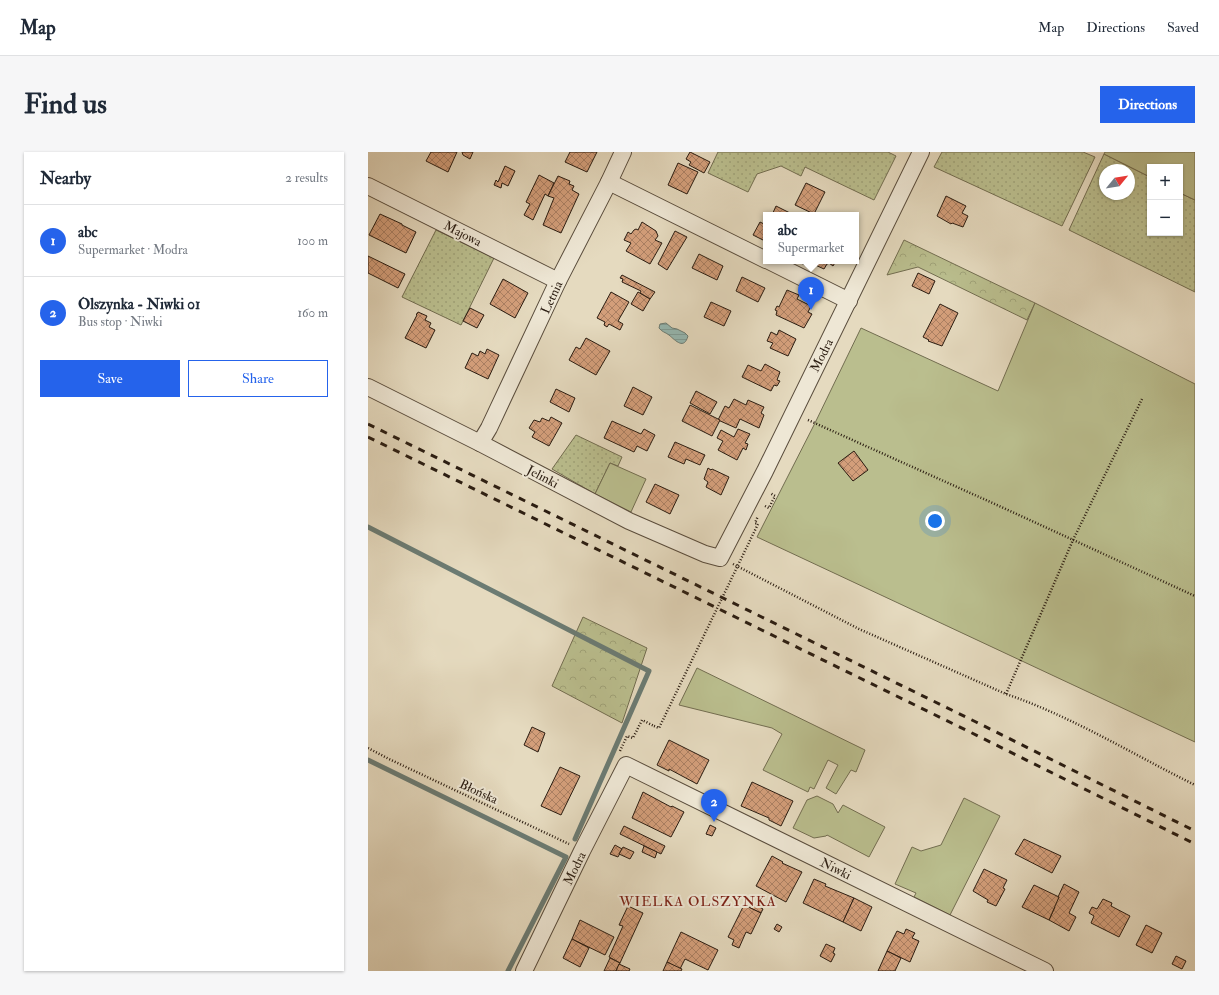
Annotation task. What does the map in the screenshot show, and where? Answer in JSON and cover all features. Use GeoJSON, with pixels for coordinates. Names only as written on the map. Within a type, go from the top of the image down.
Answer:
{"type":"FeatureCollection","features":[{"type":"Feature","properties":{"kind":"street","name":"Letnia"},"geometry":{"type":"LineString","coordinates":[[480,443],[489,428],[558,281],[623,152]]}},
{"type":"Feature","properties":{"kind":"street","name":"Modra"},"geometry":{"type":"LineString","coordinates":[[720,558],[765,471],[921,152]]}},
{"type":"Feature","properties":{"kind":"street"},"geometry":{"type":"LineString","coordinates":[[609,182],[763,259]]}},
{"type":"Feature","properties":{"kind":"street","name":"Majowa"},"geometry":{"type":"LineString","coordinates":[[368,186],[558,281]]}},
{"type":"Feature","properties":{"kind":"street"},"geometry":{"type":"LineString","coordinates":[[775,264],[849,300]]}},
{"type":"Feature","properties":{"kind":"street","name":"Jelinki"},"geometry":{"type":"LineString","coordinates":[[368,387],[480,443],[629,521],[705,554],[720,558]]}},
{"type":"Feature","properties":{"kind":"street","name":"Modra"},"geometry":{"type":"LineString","coordinates":[[524,971],[582,851],[626,766]]}},
{"type":"Feature","properties":{"kind":"street","name":"Niwki"},"geometry":{"type":"LineString","coordinates":[[626,766],[1045,971]]}},
{"type":"Feature","properties":{"kind":"path"},"geometry":{"type":"LineString","coordinates":[[1006,694],[1073,540],[1142,399]]}},
{"type":"Feature","properties":{"kind":"path"},"geometry":{"type":"LineString","coordinates":[[815,423],[1195,596]]}},
{"type":"Feature","properties":{"kind":"path"},"geometry":{"type":"LineString","coordinates":[[620,751],[627,736],[633,738],[642,720],[659,728],[758,524],[755,523],[758,516]]}},
{"type":"Feature","properties":{"kind":"path"},"geometry":{"type":"LineString","coordinates":[[720,558],[859,629],[1093,731],[1195,785]]}},
{"type":"Feature","properties":{"kind":"path","name":"Błońska"},"geometry":{"type":"LineString","coordinates":[[368,748],[582,851]]}},
{"type":"Feature","properties":{"kind":"green space"},"geometry":{"type":"Polygon","coordinates":[[[718,152],[888,152],[896,156],[874,200],[805,167],[801,176],[781,166],[757,174],[748,192],[708,173],[718,152]]]}},
{"type":"Feature","properties":{"kind":"green space"},"geometry":{"type":"Polygon","coordinates":[[[942,152],[1083,152],[1095,157],[1062,226],[934,167],[942,152]]]}},
{"type":"Feature","properties":{"kind":"green space"},"geometry":{"type":"Polygon","coordinates":[[[1105,152],[1195,152],[1195,200],[1183,194],[1183,164],[1147,164],[1147,176],[1135,170],[1135,164],[1124,164],[1104,154],[1105,152]]]}},
{"type":"Feature","properties":{"kind":"green space"},"geometry":{"type":"Polygon","coordinates":[[[1104,154],[1124,164],[1099,164],[1104,154]]]}},
{"type":"Feature","properties":{"kind":"green space"},"geometry":{"type":"Polygon","coordinates":[[[1099,165],[1099,200],[1135,200],[1135,170],[1147,176],[1147,236],[1183,236],[1183,194],[1195,200],[1195,292],[1069,230],[1099,165]]]}},
{"type":"Feature","properties":{"kind":"green space"},"geometry":{"type":"Polygon","coordinates":[[[436,230],[494,258],[461,325],[402,297],[436,230]]]}},
{"type":"Feature","properties":{"kind":"green space"},"geometry":{"type":"Polygon","coordinates":[[[904,240],[1035,303],[1027,320],[918,267],[887,275],[904,240]]]}},
{"type":"Feature","properties":{"kind":"green space"},"geometry":{"type":"Polygon","coordinates":[[[1035,303],[1195,384],[1195,742],[757,537],[861,328],[998,391],[1035,303]]]}},
{"type":"Feature","properties":{"kind":"green space"},"geometry":{"type":"Polygon","coordinates":[[[576,435],[622,457],[618,466],[610,463],[595,494],[552,469],[576,435]]]}},
{"type":"Feature","properties":{"kind":"green space"},"geometry":{"type":"Polygon","coordinates":[[[610,463],[646,479],[631,512],[595,494],[610,463]]]}},
{"type":"Feature","properties":{"kind":"green space"},"geometry":{"type":"Polygon","coordinates":[[[583,617],[647,648],[622,723],[552,686],[583,617]]]}},
{"type":"Feature","properties":{"kind":"green space"},"geometry":{"type":"Polygon","coordinates":[[[697,668],[865,750],[856,772],[851,770],[836,794],[826,788],[838,765],[828,760],[814,789],[810,787],[808,792],[763,770],[782,734],[772,728],[679,705],[697,668]]]}},
{"type":"Feature","properties":{"kind":"green space"},"geometry":{"type":"Polygon","coordinates":[[[817,796],[833,804],[838,813],[843,805],[885,827],[869,857],[827,835],[814,838],[793,828],[807,800],[817,796]]]}},
{"type":"Feature","properties":{"kind":"green space"},"geometry":{"type":"Polygon","coordinates":[[[964,798],[1000,816],[950,915],[914,897],[916,893],[895,884],[912,847],[921,851],[941,845],[964,798]]]}},
{"type":"Feature","properties":{"kind":"water"},"geometry":{"type":"Polygon","coordinates":[[[666,323],[672,328],[685,333],[688,336],[684,343],[677,342],[659,328],[660,324],[666,323]]]}},
{"type":"Feature","properties":{"kind":"building"},"geometry":{"type":"Polygon","coordinates":[[[431,152],[457,152],[448,172],[426,161],[431,152]]]}},
{"type":"Feature","properties":{"kind":"building"},"geometry":{"type":"Polygon","coordinates":[[[462,152],[473,152],[470,159],[463,155],[462,152]]]}},
{"type":"Feature","properties":{"kind":"building"},"geometry":{"type":"Polygon","coordinates":[[[570,152],[597,152],[587,172],[565,162],[570,152]]]}},
{"type":"Feature","properties":{"kind":"building"},"geometry":{"type":"Polygon","coordinates":[[[690,152],[710,162],[704,173],[689,165],[691,162],[686,159],[690,152]]]}},
{"type":"Feature","properties":{"kind":"building"},"geometry":{"type":"Polygon","coordinates":[[[678,163],[698,172],[687,194],[668,185],[678,163]]]}},
{"type":"Feature","properties":{"kind":"building"},"geometry":{"type":"Polygon","coordinates":[[[505,166],[515,171],[508,186],[502,183],[501,188],[494,185],[496,180],[498,182],[505,166]]]}},
{"type":"Feature","properties":{"kind":"building"},"geometry":{"type":"Polygon","coordinates":[[[539,175],[554,183],[548,196],[545,194],[533,220],[524,215],[530,204],[526,202],[539,175]]]}},
{"type":"Feature","properties":{"kind":"building"},"geometry":{"type":"Polygon","coordinates":[[[558,176],[570,181],[569,184],[574,186],[572,190],[579,194],[561,233],[543,225],[554,198],[548,196],[558,176]]]}},
{"type":"Feature","properties":{"kind":"building"},"geometry":{"type":"Polygon","coordinates":[[[806,183],[825,192],[815,212],[810,212],[795,205],[806,183]]]}},
{"type":"Feature","properties":{"kind":"building"},"geometry":{"type":"Polygon","coordinates":[[[946,196],[966,206],[962,213],[968,216],[963,227],[952,223],[951,224],[937,216],[946,196]]]}},
{"type":"Feature","properties":{"kind":"building"},"geometry":{"type":"Polygon","coordinates":[[[776,206],[788,212],[773,212],[776,206]]]}},
{"type":"Feature","properties":{"kind":"building"},"geometry":{"type":"Polygon","coordinates":[[[380,214],[416,232],[406,253],[369,235],[380,214]]]}},
{"type":"Feature","properties":{"kind":"building"},"geometry":{"type":"Polygon","coordinates":[[[642,222],[656,231],[658,236],[655,240],[662,243],[650,264],[626,251],[631,243],[624,240],[628,232],[631,234],[634,230],[638,230],[642,222]]]}},
{"type":"Feature","properties":{"kind":"building"},"geometry":{"type":"Polygon","coordinates":[[[760,222],[763,224],[763,240],[753,235],[760,222]]]}},
{"type":"Feature","properties":{"kind":"building"},"geometry":{"type":"Polygon","coordinates":[[[675,231],[687,237],[667,270],[658,264],[675,231]]]}},
{"type":"Feature","properties":{"kind":"building"},"geometry":{"type":"Polygon","coordinates":[[[699,254],[723,266],[717,280],[692,268],[699,254]]]}},
{"type":"Feature","properties":{"kind":"building"},"geometry":{"type":"Polygon","coordinates":[[[368,256],[405,274],[398,288],[368,273],[368,256]]]}},
{"type":"Feature","properties":{"kind":"building"},"geometry":{"type":"Polygon","coordinates":[[[803,264],[810,264],[809,267],[803,264]]]}},
{"type":"Feature","properties":{"kind":"building"},"geometry":{"type":"Polygon","coordinates":[[[813,264],[827,264],[824,269],[813,264]]]}},
{"type":"Feature","properties":{"kind":"building"},"geometry":{"type":"Polygon","coordinates":[[[918,273],[935,281],[929,294],[912,286],[918,273]]]}},
{"type":"Feature","properties":{"kind":"building"},"geometry":{"type":"Polygon","coordinates":[[[622,275],[655,292],[650,299],[640,293],[641,291],[622,282],[623,279],[620,278],[622,275]]]}},
{"type":"Feature","properties":{"kind":"building"},"geometry":{"type":"Polygon","coordinates":[[[742,277],[765,288],[758,302],[736,291],[742,277]]]}},
{"type":"Feature","properties":{"kind":"building"},"geometry":{"type":"Polygon","coordinates":[[[503,279],[528,293],[515,318],[490,304],[503,279]]]}},
{"type":"Feature","properties":{"kind":"building"},"geometry":{"type":"Polygon","coordinates":[[[787,290],[799,295],[797,299],[811,306],[808,312],[812,314],[804,328],[776,315],[777,311],[775,310],[777,306],[779,307],[787,290]]]}},
{"type":"Feature","properties":{"kind":"building"},"geometry":{"type":"Polygon","coordinates":[[[611,292],[629,302],[618,321],[623,324],[620,330],[609,324],[607,327],[604,325],[605,322],[597,318],[611,292]]]}},
{"type":"Feature","properties":{"kind":"building"},"geometry":{"type":"Polygon","coordinates":[[[638,292],[650,299],[643,311],[631,304],[638,292]]]}},
{"type":"Feature","properties":{"kind":"building"},"geometry":{"type":"Polygon","coordinates":[[[711,302],[731,311],[724,326],[704,317],[711,302]]]}},
{"type":"Feature","properties":{"kind":"building"},"geometry":{"type":"Polygon","coordinates":[[[940,304],[958,313],[942,346],[928,341],[929,340],[923,337],[940,304]]]}},
{"type":"Feature","properties":{"kind":"building"},"geometry":{"type":"Polygon","coordinates":[[[470,308],[484,315],[477,328],[463,321],[470,308]]]}},
{"type":"Feature","properties":{"kind":"building"},"geometry":{"type":"Polygon","coordinates":[[[418,312],[427,316],[425,320],[431,323],[429,327],[435,330],[426,348],[405,338],[418,312]]]}},
{"type":"Feature","properties":{"kind":"building"},"geometry":{"type":"Polygon","coordinates":[[[779,330],[796,339],[788,356],[770,348],[773,343],[767,341],[771,332],[777,335],[779,330]]]}},
{"type":"Feature","properties":{"kind":"building"},"geometry":{"type":"Polygon","coordinates":[[[586,338],[610,351],[596,375],[569,360],[576,347],[580,349],[586,338]]]}},
{"type":"Feature","properties":{"kind":"building"},"geometry":{"type":"Polygon","coordinates":[[[487,349],[499,355],[488,379],[465,368],[472,353],[478,356],[480,351],[485,354],[487,349]]]}},
{"type":"Feature","properties":{"kind":"building"},"geometry":{"type":"Polygon","coordinates":[[[765,364],[780,372],[777,380],[780,381],[777,386],[774,385],[771,391],[742,377],[748,365],[761,371],[765,364]]]}},
{"type":"Feature","properties":{"kind":"building"},"geometry":{"type":"Polygon","coordinates":[[[633,387],[652,397],[643,415],[624,406],[633,387]]]}},
{"type":"Feature","properties":{"kind":"building"},"geometry":{"type":"Polygon","coordinates":[[[556,389],[575,398],[569,412],[550,402],[556,389]]]}},
{"type":"Feature","properties":{"kind":"building"},"geometry":{"type":"Polygon","coordinates":[[[696,391],[717,402],[710,414],[690,403],[696,391]]]}},
{"type":"Feature","properties":{"kind":"building"},"geometry":{"type":"Polygon","coordinates":[[[734,399],[746,405],[748,400],[764,407],[761,413],[764,415],[759,428],[740,419],[736,428],[718,420],[725,406],[729,408],[734,399]]]}},
{"type":"Feature","properties":{"kind":"building"},"geometry":{"type":"Polygon","coordinates":[[[690,405],[720,420],[712,436],[682,421],[690,405]]]}},
{"type":"Feature","properties":{"kind":"building"},"geometry":{"type":"Polygon","coordinates":[[[551,417],[562,423],[549,446],[532,437],[535,432],[529,428],[534,420],[540,422],[542,418],[549,421],[551,417]]]}},
{"type":"Feature","properties":{"kind":"building"},"geometry":{"type":"Polygon","coordinates":[[[612,421],[641,434],[644,429],[655,435],[647,451],[637,446],[634,452],[604,438],[612,421]]]}},
{"type":"Feature","properties":{"kind":"building"},"geometry":{"type":"Polygon","coordinates":[[[738,429],[750,434],[745,443],[748,444],[746,450],[743,448],[737,460],[718,450],[723,441],[717,438],[721,430],[734,437],[738,429]]]}},
{"type":"Feature","properties":{"kind":"building"},"geometry":{"type":"Polygon","coordinates":[[[675,442],[705,455],[700,465],[686,459],[684,464],[668,457],[675,442]]]}},
{"type":"Feature","properties":{"kind":"building"},"geometry":{"type":"Polygon","coordinates":[[[854,451],[868,470],[853,481],[838,463],[854,451]]]}},
{"type":"Feature","properties":{"kind":"building"},"geometry":{"type":"Polygon","coordinates":[[[708,468],[729,477],[721,495],[706,487],[708,482],[704,479],[708,468]]]}},
{"type":"Feature","properties":{"kind":"building"},"geometry":{"type":"Polygon","coordinates":[[[655,484],[679,495],[670,514],[646,502],[655,484]]]}},
{"type":"Feature","properties":{"kind":"building"},"geometry":{"type":"Polygon","coordinates":[[[532,727],[545,733],[538,752],[524,745],[532,727]]]}},
{"type":"Feature","properties":{"kind":"building"},"geometry":{"type":"Polygon","coordinates":[[[669,740],[709,760],[697,784],[669,769],[669,771],[657,765],[669,740]]]}},
{"type":"Feature","properties":{"kind":"building"},"geometry":{"type":"Polygon","coordinates":[[[560,767],[580,776],[561,815],[541,806],[560,767]]]}},
{"type":"Feature","properties":{"kind":"building"},"geometry":{"type":"Polygon","coordinates":[[[752,782],[793,801],[781,826],[769,820],[769,818],[741,806],[752,782]]]}},
{"type":"Feature","properties":{"kind":"building"},"geometry":{"type":"Polygon","coordinates":[[[643,792],[671,807],[672,806],[684,812],[671,837],[632,818],[643,792]]]}},
{"type":"Feature","properties":{"kind":"building"},"geometry":{"type":"Polygon","coordinates":[[[710,825],[716,828],[712,836],[706,834],[710,825]]]}},
{"type":"Feature","properties":{"kind":"building"},"geometry":{"type":"Polygon","coordinates":[[[624,826],[665,846],[661,854],[620,834],[624,826]]]}},
{"type":"Feature","properties":{"kind":"building"},"geometry":{"type":"Polygon","coordinates":[[[1024,839],[1061,856],[1052,873],[1015,854],[1024,839]]]}},
{"type":"Feature","properties":{"kind":"building"},"geometry":{"type":"Polygon","coordinates":[[[615,845],[622,849],[618,857],[610,854],[615,845]]]}},
{"type":"Feature","properties":{"kind":"building"},"geometry":{"type":"Polygon","coordinates":[[[644,846],[657,852],[655,858],[642,852],[644,846]]]}},
{"type":"Feature","properties":{"kind":"building"},"geometry":{"type":"Polygon","coordinates":[[[623,847],[634,852],[630,859],[619,854],[623,847]]]}},
{"type":"Feature","properties":{"kind":"building"},"geometry":{"type":"Polygon","coordinates":[[[772,856],[783,862],[782,863],[802,872],[786,902],[756,886],[772,856]]]}},
{"type":"Feature","properties":{"kind":"building"},"geometry":{"type":"Polygon","coordinates":[[[984,869],[1007,880],[1003,888],[1005,889],[996,906],[987,902],[988,900],[973,891],[984,869]]]}},
{"type":"Feature","properties":{"kind":"building"},"geometry":{"type":"Polygon","coordinates":[[[814,879],[826,884],[825,886],[854,898],[843,922],[803,903],[814,879]]]}},
{"type":"Feature","properties":{"kind":"building"},"geometry":{"type":"Polygon","coordinates":[[[1064,884],[1079,892],[1069,913],[1076,917],[1069,931],[1049,920],[1064,884]]]}},
{"type":"Feature","properties":{"kind":"building"},"geometry":{"type":"Polygon","coordinates":[[[1034,885],[1059,897],[1049,920],[1022,907],[1034,885]]]}},
{"type":"Feature","properties":{"kind":"building"},"geometry":{"type":"Polygon","coordinates":[[[854,898],[872,907],[861,931],[843,922],[854,898]]]}},
{"type":"Feature","properties":{"kind":"building"},"geometry":{"type":"Polygon","coordinates":[[[1103,899],[1112,903],[1111,906],[1130,916],[1119,937],[1091,923],[1094,916],[1089,913],[1092,907],[1097,909],[1103,899]]]}},
{"type":"Feature","properties":{"kind":"building"},"geometry":{"type":"Polygon","coordinates":[[[748,901],[763,909],[761,913],[746,906],[748,901]]]}},
{"type":"Feature","properties":{"kind":"building"},"geometry":{"type":"Polygon","coordinates":[[[744,905],[761,913],[751,934],[746,932],[739,948],[732,945],[734,940],[728,937],[744,905]]]}},
{"type":"Feature","properties":{"kind":"building"},"geometry":{"type":"Polygon","coordinates":[[[628,906],[643,913],[620,963],[609,957],[623,926],[619,925],[628,906]]]}},
{"type":"Feature","properties":{"kind":"building"},"geometry":{"type":"Polygon","coordinates":[[[580,920],[614,937],[605,955],[572,939],[580,920]]]}},
{"type":"Feature","properties":{"kind":"building"},"geometry":{"type":"Polygon","coordinates":[[[777,924],[782,927],[779,932],[774,929],[777,924]]]}},
{"type":"Feature","properties":{"kind":"building"},"geometry":{"type":"Polygon","coordinates":[[[1146,925],[1162,933],[1152,953],[1136,945],[1146,925]]]}},
{"type":"Feature","properties":{"kind":"building"},"geometry":{"type":"Polygon","coordinates":[[[906,929],[915,933],[912,938],[919,941],[910,962],[887,951],[897,931],[904,934],[906,929]]]}},
{"type":"Feature","properties":{"kind":"building"},"geometry":{"type":"Polygon","coordinates":[[[681,932],[718,950],[708,970],[685,959],[680,969],[667,962],[681,932]]]}},
{"type":"Feature","properties":{"kind":"building"},"geometry":{"type":"Polygon","coordinates":[[[572,939],[589,948],[580,967],[563,958],[572,939]]]}},
{"type":"Feature","properties":{"kind":"building"},"geometry":{"type":"Polygon","coordinates":[[[826,944],[835,948],[833,953],[835,954],[831,962],[820,956],[826,944]]]}},
{"type":"Feature","properties":{"kind":"building"},"geometry":{"type":"Polygon","coordinates":[[[887,951],[901,958],[895,971],[878,971],[887,951]]]}},
{"type":"Feature","properties":{"kind":"building"},"geometry":{"type":"Polygon","coordinates":[[[1176,956],[1186,961],[1182,969],[1172,964],[1176,956]]]}},
{"type":"Feature","properties":{"kind":"building"},"geometry":{"type":"Polygon","coordinates":[[[610,958],[620,963],[616,971],[604,971],[610,958]]]}},
{"type":"Feature","properties":{"kind":"building"},"geometry":{"type":"Polygon","coordinates":[[[667,962],[682,969],[681,971],[663,971],[667,962]]]}},
{"type":"Feature","properties":{"kind":"building"},"geometry":{"type":"Polygon","coordinates":[[[619,964],[630,969],[629,971],[616,971],[619,964]]]}},
{"type":"Feature","properties":{"kind":"waterway"},"geometry":{"type":"LineString","coordinates":[[368,527],[649,671],[575,839]]}},
{"type":"Feature","properties":{"kind":"waterway"},"geometry":{"type":"LineString","coordinates":[[368,760],[566,857],[508,971]]}},
{"type":"Feature","properties":{"kind":"railway"},"geometry":{"type":"LineString","coordinates":[[368,424],[1195,831]]}},
{"type":"Feature","properties":{"kind":"railway"},"geometry":{"type":"LineString","coordinates":[[368,437],[1195,844]]}},
{"type":"Feature","properties":{"kind":"place","name":"abc"},"geometry":{"type":"Point","coordinates":[811,310]}},
{"type":"Feature","properties":{"kind":"place","name":"Olszynka - Niwki 01"},"geometry":{"type":"Point","coordinates":[714,822]}},
{"type":"Feature","properties":{"kind":"district","name":"WIELKA OLSZYNKA"},"geometry":{"type":"Point","coordinates":[698,901]}}]}
